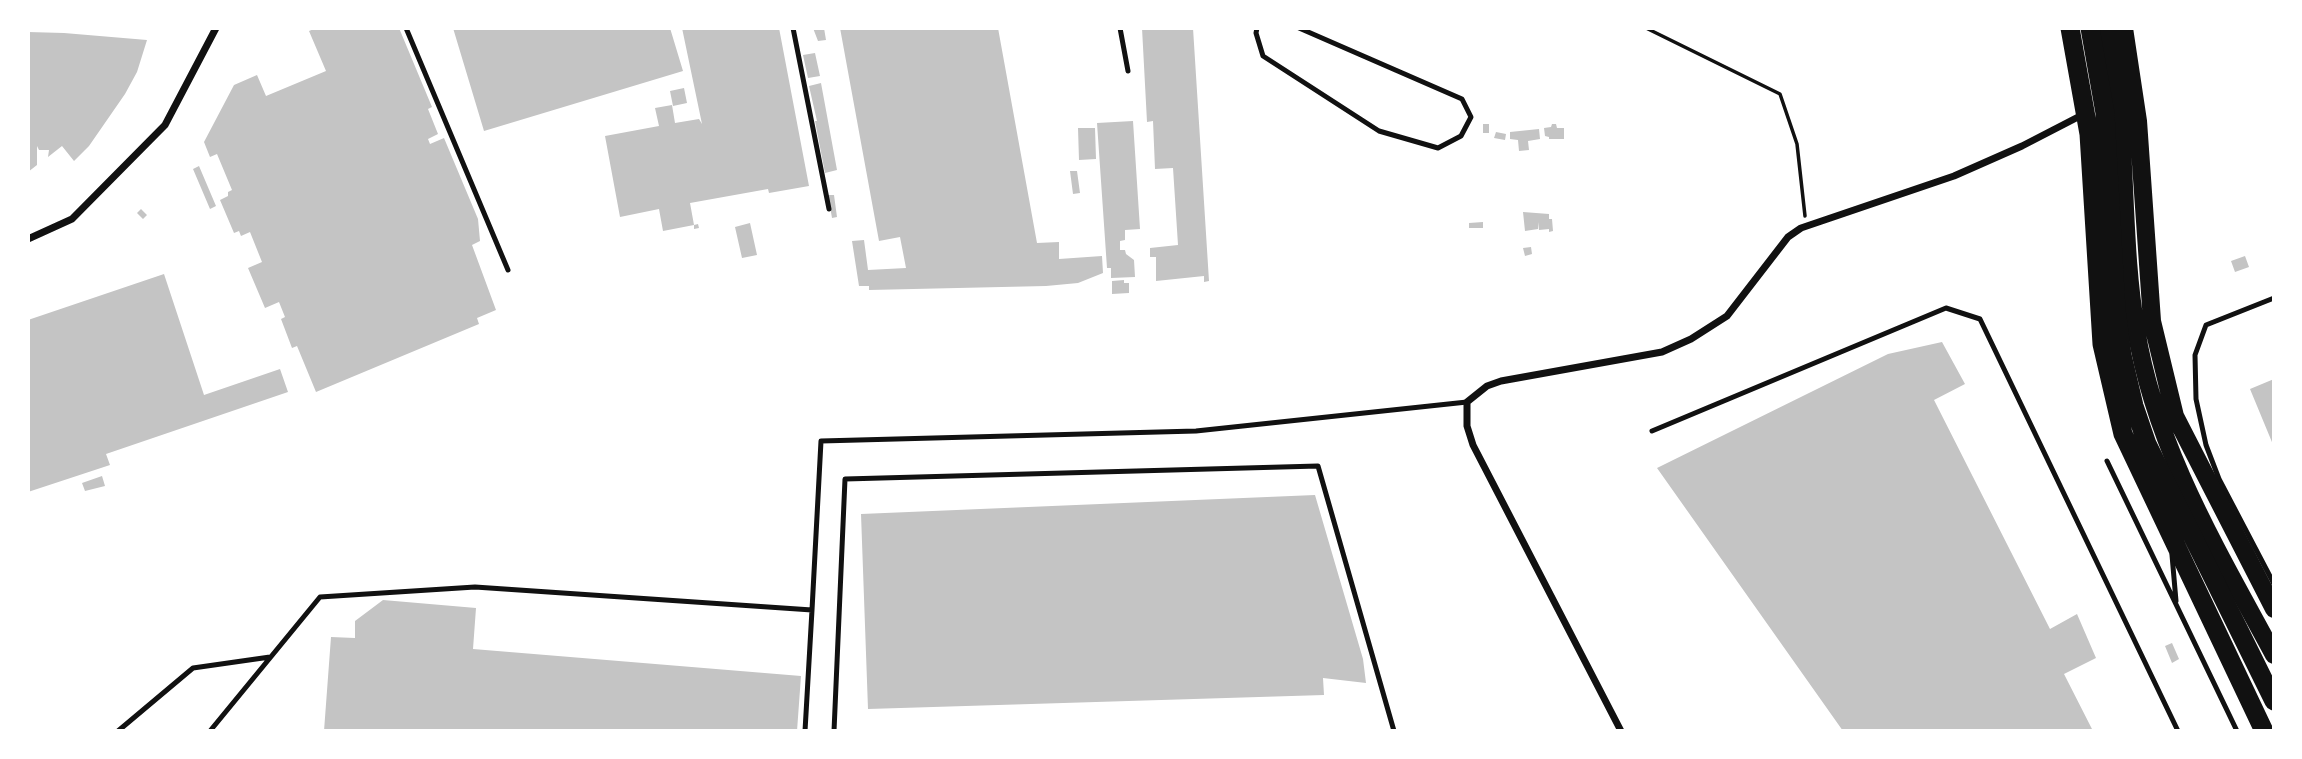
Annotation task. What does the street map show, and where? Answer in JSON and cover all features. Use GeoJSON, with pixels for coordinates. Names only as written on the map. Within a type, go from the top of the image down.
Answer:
{"type":"FeatureCollection","features":[{"type":"Feature","properties":{"kind":"highway"},"geometry":{"type":"LineString","coordinates":[[2070,28],[2089,134],[2102,344],[2123,434],[2264,731]]}},
{"type":"Feature","properties":{"kind":"highway"},"geometry":{"type":"LineString","coordinates":[[2090,28],[2105,113],[2116,309],[2122,355],[2134,406],[2147,444],[2187,507],[2274,701]]}},
{"type":"Feature","properties":{"kind":"main road"},"geometry":{"type":"LineString","coordinates":[[2106,28],[2120,121],[2129,278],[2146,380],[2187,507],[2274,656]]}},
{"type":"Feature","properties":{"kind":"main road"},"geometry":{"type":"LineString","coordinates":[[2123,28],[2138,121],[2152,321],[2175,416],[2274,609]]}},
{"type":"Feature","properties":{"kind":"street"},"geometry":{"type":"LineString","coordinates":[[28,239],[72,219],[165,125],[216,28]]}},
{"type":"Feature","properties":{"kind":"street"},"geometry":{"type":"LineString","coordinates":[[1621,731],[1473,445],[1467,426],[1467,402],[1487,386],[1501,381],[1662,352],[1691,339],[1727,316],[1788,237],[1801,228],[1954,176],[2022,146],[2085,113]]}},
{"type":"Feature","properties":{"kind":"lane"},"geometry":{"type":"LineString","coordinates":[[406,28],[508,271]]}},
{"type":"Feature","properties":{"kind":"lane"},"geometry":{"type":"LineString","coordinates":[[793,28],[829,209]]}},
{"type":"Feature","properties":{"kind":"lane"},"geometry":{"type":"LineString","coordinates":[[1120,28],[1128,71]]}},
{"type":"Feature","properties":{"kind":"lane"},"geometry":{"type":"LineString","coordinates":[[1257,28],[1263,56],[1379,131],[1438,148],[1461,136],[1471,117],[1462,99],[1299,28]]}},
{"type":"Feature","properties":{"kind":"lane"},"geometry":{"type":"LineString","coordinates":[[2274,298],[2206,325],[2194,355],[2196,399],[2206,445],[2219,479],[2274,584]]}},
{"type":"Feature","properties":{"kind":"lane"},"geometry":{"type":"LineString","coordinates":[[1652,431],[1945,309],[1980,319],[2178,731]]}},
{"type":"Feature","properties":{"kind":"lane"},"geometry":{"type":"LineString","coordinates":[[805,731],[821,441],[1196,431],[1467,402]]}},
{"type":"Feature","properties":{"kind":"lane"},"geometry":{"type":"LineString","coordinates":[[2107,461],[2237,731]]}},
{"type":"Feature","properties":{"kind":"lane"},"geometry":{"type":"LineString","coordinates":[[835,731],[845,479],[1318,466],[1394,731]]}},
{"type":"Feature","properties":{"kind":"lane"},"geometry":{"type":"LineString","coordinates":[[2170,534],[2177,604]]}},
{"type":"Feature","properties":{"kind":"lane"},"geometry":{"type":"LineString","coordinates":[[210,731],[320,597],[475,587],[812,610]]}},
{"type":"Feature","properties":{"kind":"lane"},"geometry":{"type":"LineString","coordinates":[[118,731],[193,668],[270,657]]}},
{"type":"Feature","properties":{"kind":"path"},"geometry":{"type":"LineString","coordinates":[[1646,28],[1780,94],[1797,144],[1805,221],[1801,228]]}},
{"type":"Feature","properties":{"kind":"building"},"geometry":{"type":"Polygon","coordinates":[[[316,28],[399,28],[432,107],[428,109],[438,134],[428,139],[430,144],[444,138],[478,219],[480,241],[472,245],[496,310],[477,318],[479,324],[316,392],[297,346],[292,348],[281,319],[285,317],[279,302],[265,308],[248,268],[262,262],[250,232],[241,236],[239,231],[234,233],[220,200],[232,190],[217,154],[210,157],[204,142],[234,85],[257,75],[266,96],[326,71],[309,31],[316,28]]]}},
{"type":"Feature","properties":{"kind":"building"},"geometry":{"type":"Polygon","coordinates":[[[453,28],[670,28],[683,71],[484,131],[453,28]]]}},
{"type":"Feature","properties":{"kind":"building"},"geometry":{"type":"Polygon","coordinates":[[[682,28],[779,28],[809,186],[769,193],[768,189],[690,203],[694,225],[663,231],[659,209],[620,217],[605,136],[659,126],[655,108],[672,105],[675,123],[699,119],[702,124],[682,28]]]}},
{"type":"Feature","properties":{"kind":"building"},"geometry":{"type":"Polygon","coordinates":[[[813,28],[824,28],[826,40],[818,41],[813,28]]]}},
{"type":"Feature","properties":{"kind":"building"},"geometry":{"type":"Polygon","coordinates":[[[840,28],[998,28],[1037,243],[1059,242],[1059,259],[1102,256],[1103,273],[1078,283],[1046,286],[869,290],[869,286],[859,286],[852,241],[864,240],[868,270],[906,268],[900,237],[879,241],[840,28]]]}},
{"type":"Feature","properties":{"kind":"building"},"geometry":{"type":"Polygon","coordinates":[[[1142,28],[1193,28],[1209,281],[1204,282],[1204,276],[1156,281],[1156,257],[1150,257],[1150,248],[1178,245],[1173,168],[1155,169],[1153,121],[1147,122],[1142,28]]]}},
{"type":"Feature","properties":{"kind":"building"},"geometry":{"type":"Polygon","coordinates":[[[28,32],[147,40],[137,72],[125,94],[89,146],[74,161],[62,146],[48,157],[49,150],[39,150],[37,146],[37,165],[28,172],[28,32]]]}},
{"type":"Feature","properties":{"kind":"building"},"geometry":{"type":"Polygon","coordinates":[[[815,53],[820,76],[808,78],[803,55],[815,53]]]}},
{"type":"Feature","properties":{"kind":"building"},"geometry":{"type":"Polygon","coordinates":[[[821,83],[837,170],[825,173],[809,86],[821,83]]]}},
{"type":"Feature","properties":{"kind":"building"},"geometry":{"type":"Polygon","coordinates":[[[684,88],[687,103],[673,106],[670,91],[684,88]]]}},
{"type":"Feature","properties":{"kind":"building"},"geometry":{"type":"Polygon","coordinates":[[[1133,121],[1140,229],[1125,230],[1125,240],[1120,241],[1120,250],[1125,250],[1134,260],[1135,277],[1111,278],[1111,268],[1107,268],[1097,123],[1133,121]]]}},
{"type":"Feature","properties":{"kind":"building"},"geometry":{"type":"Polygon","coordinates":[[[1483,124],[1489,124],[1489,133],[1483,133],[1483,124]]]}},
{"type":"Feature","properties":{"kind":"building"},"geometry":{"type":"Polygon","coordinates":[[[1556,124],[1557,128],[1564,128],[1564,139],[1549,139],[1545,136],[1544,128],[1551,127],[1556,124]]]}},
{"type":"Feature","properties":{"kind":"building"},"geometry":{"type":"Polygon","coordinates":[[[1078,128],[1095,128],[1096,159],[1079,160],[1078,128]]]}},
{"type":"Feature","properties":{"kind":"building"},"geometry":{"type":"Polygon","coordinates":[[[1539,129],[1540,139],[1528,141],[1529,150],[1519,151],[1518,140],[1510,139],[1510,132],[1539,129]]]}},
{"type":"Feature","properties":{"kind":"building"},"geometry":{"type":"Polygon","coordinates":[[[1496,132],[1506,134],[1505,140],[1494,138],[1496,132]]]}},
{"type":"Feature","properties":{"kind":"building"},"geometry":{"type":"Polygon","coordinates":[[[199,166],[216,206],[210,209],[193,169],[199,166]]]}},
{"type":"Feature","properties":{"kind":"building"},"geometry":{"type":"Polygon","coordinates":[[[1070,171],[1077,171],[1080,193],[1073,194],[1070,171]]]}},
{"type":"Feature","properties":{"kind":"building"},"geometry":{"type":"Polygon","coordinates":[[[828,195],[834,195],[837,217],[832,218],[828,195]]]}},
{"type":"Feature","properties":{"kind":"building"},"geometry":{"type":"Polygon","coordinates":[[[141,209],[147,215],[143,219],[137,213],[141,209]]]}},
{"type":"Feature","properties":{"kind":"building"},"geometry":{"type":"Polygon","coordinates":[[[1523,212],[1549,214],[1553,231],[1539,230],[1538,222],[1538,229],[1525,231],[1523,212]]]}},
{"type":"Feature","properties":{"kind":"building"},"geometry":{"type":"Polygon","coordinates":[[[1483,222],[1483,228],[1469,228],[1469,223],[1483,222]]]}},
{"type":"Feature","properties":{"kind":"building"},"geometry":{"type":"Polygon","coordinates":[[[750,223],[757,255],[742,258],[735,227],[750,223]]]}},
{"type":"Feature","properties":{"kind":"building"},"geometry":{"type":"Polygon","coordinates":[[[1531,247],[1532,254],[1525,256],[1523,248],[1531,247]]]}},
{"type":"Feature","properties":{"kind":"building"},"geometry":{"type":"Polygon","coordinates":[[[2245,256],[2249,267],[2235,272],[2231,261],[2245,256]]]}},
{"type":"Feature","properties":{"kind":"building"},"geometry":{"type":"Polygon","coordinates":[[[164,274],[204,395],[280,369],[288,392],[106,454],[110,465],[28,492],[28,320],[164,274]]]}},
{"type":"Feature","properties":{"kind":"building"},"geometry":{"type":"Polygon","coordinates":[[[1124,280],[1124,283],[1129,283],[1129,293],[1112,294],[1112,281],[1124,280]]]}},
{"type":"Feature","properties":{"kind":"building"},"geometry":{"type":"Polygon","coordinates":[[[1942,342],[1965,384],[1934,400],[2050,629],[2077,614],[2096,658],[2064,674],[2093,731],[1843,731],[1657,468],[1888,354],[1942,342]]]}},
{"type":"Feature","properties":{"kind":"building"},"geometry":{"type":"Polygon","coordinates":[[[2274,379],[2274,447],[2250,389],[2274,379]]]}},
{"type":"Feature","properties":{"kind":"building"},"geometry":{"type":"Polygon","coordinates":[[[102,476],[105,486],[85,491],[82,483],[102,476]]]}},
{"type":"Feature","properties":{"kind":"building"},"geometry":{"type":"Polygon","coordinates":[[[1315,495],[1363,659],[1366,683],[1323,678],[1324,695],[868,709],[861,514],[1315,495]]]}},
{"type":"Feature","properties":{"kind":"building"},"geometry":{"type":"Polygon","coordinates":[[[383,600],[476,608],[473,649],[801,676],[797,731],[324,731],[331,637],[355,638],[355,621],[383,600]]]}},
{"type":"Feature","properties":{"kind":"building"},"geometry":{"type":"Polygon","coordinates":[[[2172,643],[2179,659],[2172,663],[2165,646],[2172,643]]]}}]}
